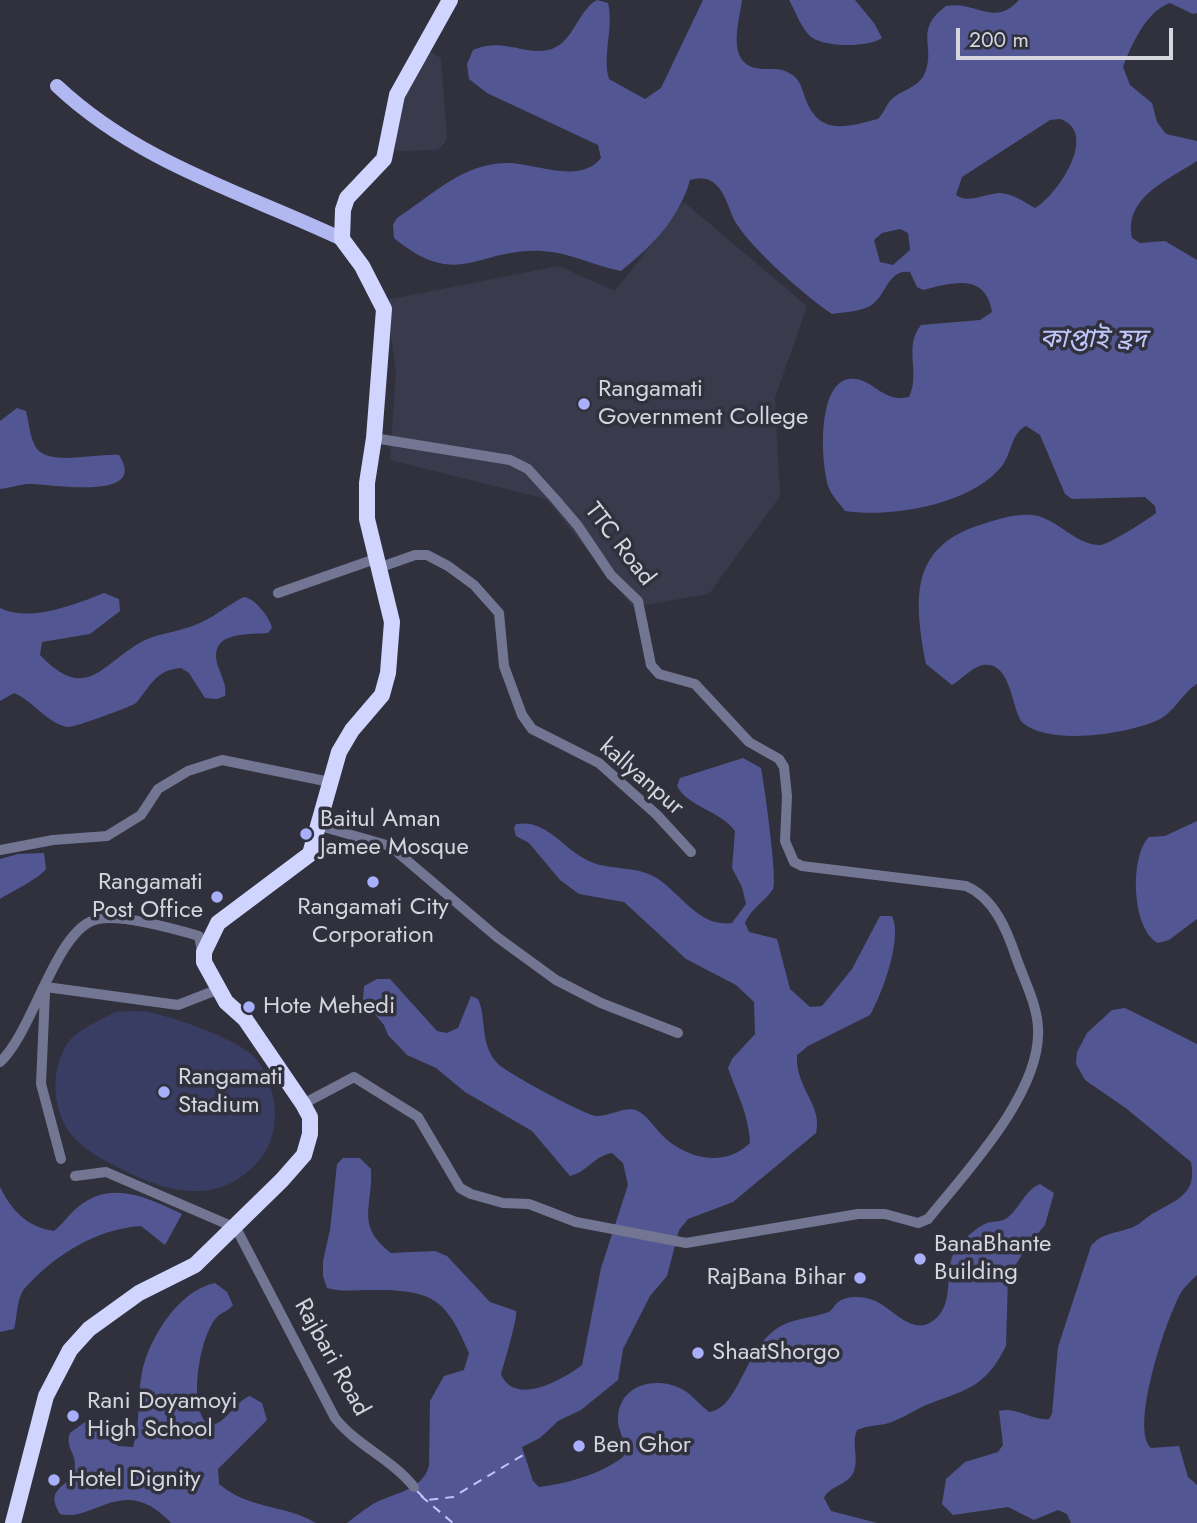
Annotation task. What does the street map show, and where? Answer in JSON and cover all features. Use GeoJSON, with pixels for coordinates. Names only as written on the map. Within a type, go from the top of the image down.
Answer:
{"type":"FeatureCollection","features":[{"type":"Feature","properties":{"kind":"highway"},"geometry":{"type":"LineString","coordinates":[[13,1523],[46,1396],[70,1350],[89,1329],[138,1293],[195,1265],[236,1228],[304,1156],[310,1134],[310,1117],[245,1020],[226,1002],[204,962],[204,952],[218,923],[310,854],[339,752],[352,730],[382,695],[388,673],[392,622],[367,519],[367,483],[374,438],[384,309],[362,266],[342,239],[343,210],[347,198],[384,159],[397,94],[450,0]]}},
{"type":"Feature","properties":{"kind":"main road"},"geometry":{"type":"LineString","coordinates":[[57,86],[114,132],[189,174],[280,209],[342,239]]}},
{"type":"Feature","properties":{"kind":"street","name":"TTC Road"},"geometry":{"type":"LineString","coordinates":[[303,1104],[354,1077],[418,1117],[451,1176],[460,1188],[471,1194],[503,1203],[529,1204],[576,1222],[686,1243],[858,1214],[885,1214],[923,1221],[1002,1123],[1025,1085],[1038,1046],[1036,1010],[1012,944],[985,896],[966,886],[794,863],[785,841],[788,796],[784,767],[770,752],[750,742],[695,684],[659,674],[652,665],[638,601],[611,575],[579,526],[528,469],[510,460],[374,438]]}},
{"type":"Feature","properties":{"kind":"street","name":"kallyanpur"},"geometry":{"type":"LineString","coordinates":[[278,593],[415,555],[427,555],[448,566],[474,585],[499,614],[504,666],[522,715],[532,729],[599,763],[657,815],[691,852]]}},
{"type":"Feature","properties":{"kind":"street"},"geometry":{"type":"LineString","coordinates":[[0,850],[53,840],[107,836],[141,815],[158,789],[188,771],[222,760],[330,782]]}},
{"type":"Feature","properties":{"kind":"street"},"geometry":{"type":"LineString","coordinates":[[320,826],[390,846],[497,937],[556,980],[601,1003],[678,1033]]}},
{"type":"Feature","properties":{"kind":"street"},"geometry":{"type":"LineString","coordinates":[[0,1062],[26,1027],[46,989],[55,960],[74,933],[97,919],[120,920],[199,936],[204,962]]}},
{"type":"Feature","properties":{"kind":"street"},"geometry":{"type":"LineString","coordinates":[[46,989],[178,1005],[219,989]]}},
{"type":"Feature","properties":{"kind":"street"},"geometry":{"type":"LineString","coordinates":[[46,989],[41,1084],[61,1159]]}},
{"type":"Feature","properties":{"kind":"street"},"geometry":{"type":"LineString","coordinates":[[75,1176],[106,1172],[236,1228]]}},
{"type":"Feature","properties":{"kind":"street","name":"Rajbari Road"},"geometry":{"type":"LineString","coordinates":[[236,1228],[335,1418],[348,1435],[403,1474],[414,1487]]}},
{"type":"Feature","properties":{"kind":"shaded area"},"geometry":{"type":"Polygon","coordinates":[[[425,49],[441,58],[447,140],[438,150],[395,151],[397,114],[425,49]]]}},
{"type":"Feature","properties":{"kind":"shaded area","name":"Rangamati Government College"},"geometry":{"type":"Polygon","coordinates":[[[684,202],[807,306],[775,398],[780,496],[709,594],[633,607],[546,499],[390,460],[396,372],[386,300],[559,266],[615,291],[684,202]]]}},
{"type":"Feature","properties":{"kind":"shaded area","name":"Rangamati Stadium"},"geometry":{"type":"Polygon","coordinates":[[[115,1012],[148,1012],[190,1024],[230,1041],[257,1060],[269,1083],[275,1117],[269,1145],[252,1168],[223,1186],[208,1190],[177,1189],[161,1186],[129,1173],[94,1154],[75,1139],[67,1129],[57,1104],[56,1077],[59,1063],[63,1051],[74,1036],[115,1012]]]}},
{"type":"Feature","properties":{"kind":"water","name":"কাপ্তাই হ্রদ"},"geometry":{"type":"Polygon","coordinates":[[[597,0],[608,3],[609,79],[645,99],[661,88],[703,0],[742,0],[737,43],[743,61],[751,67],[790,73],[802,87],[806,100],[819,119],[827,124],[845,126],[878,119],[890,101],[920,81],[928,61],[928,30],[936,15],[946,6],[967,6],[993,13],[1010,8],[1019,0],[1197,0],[1197,13],[1193,14],[1170,3],[1154,13],[1135,40],[1123,67],[1130,85],[1152,103],[1157,122],[1166,134],[1197,141],[1197,161],[1151,191],[1141,201],[1131,224],[1132,238],[1140,243],[1165,241],[1197,260],[1197,684],[1164,717],[1128,730],[1109,733],[1070,736],[1035,730],[1023,723],[1019,717],[1006,679],[993,666],[979,666],[952,685],[926,664],[919,618],[922,577],[930,560],[942,545],[961,533],[1005,518],[1032,515],[1046,519],[1085,542],[1101,545],[1156,513],[1155,506],[1145,497],[1072,499],[1065,494],[1040,435],[1026,426],[1014,438],[1002,466],[988,479],[971,490],[929,506],[884,512],[845,511],[829,488],[824,462],[824,427],[826,410],[838,384],[857,379],[891,397],[909,397],[913,379],[913,342],[921,325],[980,320],[992,312],[988,299],[975,286],[956,283],[923,290],[917,287],[910,272],[902,272],[892,279],[876,302],[870,306],[832,314],[794,284],[754,246],[736,223],[720,189],[703,178],[690,180],[679,207],[663,231],[621,271],[542,251],[500,255],[452,265],[416,254],[394,238],[393,225],[397,218],[448,182],[476,168],[507,163],[570,171],[592,166],[601,158],[598,145],[487,93],[469,79],[467,64],[473,50],[484,46],[539,51],[556,47],[569,35],[590,5],[597,0]],[[1060,119],[1050,120],[962,177],[956,195],[971,199],[1004,193],[1035,208],[1054,191],[1063,178],[1075,150],[1076,137],[1071,126],[1060,119]],[[900,229],[882,233],[874,240],[880,262],[893,265],[910,250],[908,233],[900,229]]]}},
{"type":"Feature","properties":{"kind":"water"},"geometry":{"type":"Polygon","coordinates":[[[789,0],[855,0],[874,23],[882,38],[855,45],[833,44],[814,39],[802,26],[789,0]]]}},
{"type":"Feature","properties":{"kind":"water"},"geometry":{"type":"Polygon","coordinates":[[[17,408],[26,411],[33,441],[37,449],[44,454],[63,458],[119,455],[125,470],[121,480],[92,487],[27,484],[0,489],[0,421],[17,408]]]}},
{"type":"Feature","properties":{"kind":"water"},"geometry":{"type":"Polygon","coordinates":[[[104,593],[119,599],[120,611],[90,634],[42,642],[40,655],[57,670],[71,677],[83,678],[94,674],[145,640],[195,625],[244,597],[261,609],[272,628],[268,633],[230,637],[218,647],[216,656],[225,685],[225,696],[217,699],[205,698],[189,673],[181,668],[172,669],[159,676],[133,705],[69,727],[54,722],[14,693],[0,701],[0,608],[25,614],[39,613],[67,607],[104,593]]]}},
{"type":"Feature","properties":{"kind":"water"},"geometry":{"type":"Polygon","coordinates":[[[743,758],[761,768],[774,869],[773,889],[745,923],[749,932],[777,939],[790,989],[810,1007],[822,1006],[852,969],[880,916],[892,916],[895,926],[890,966],[870,1015],[808,1046],[797,1055],[800,1077],[816,1114],[816,1133],[733,1202],[688,1219],[679,1230],[667,1276],[650,1296],[623,1349],[618,1380],[581,1410],[558,1421],[540,1438],[522,1447],[533,1481],[539,1487],[572,1481],[594,1473],[623,1457],[624,1446],[618,1421],[621,1405],[626,1396],[643,1385],[653,1383],[675,1386],[688,1393],[709,1412],[720,1408],[730,1398],[753,1356],[775,1330],[790,1322],[828,1312],[849,1297],[873,1300],[910,1323],[926,1325],[941,1313],[945,1305],[950,1268],[957,1247],[983,1225],[1007,1218],[1030,1190],[1040,1184],[1054,1193],[1045,1225],[1028,1245],[1008,1277],[1006,1346],[990,1372],[972,1386],[893,1421],[857,1430],[854,1471],[848,1480],[830,1490],[824,1498],[831,1511],[877,1523],[347,1523],[378,1501],[412,1487],[425,1475],[429,1466],[430,1401],[444,1376],[464,1370],[469,1353],[452,1319],[433,1300],[422,1295],[391,1290],[327,1288],[323,1276],[323,1261],[330,1230],[337,1164],[343,1158],[360,1158],[371,1169],[369,1224],[380,1243],[391,1253],[435,1251],[447,1256],[490,1302],[516,1311],[501,1374],[507,1384],[516,1389],[527,1390],[551,1383],[582,1365],[601,1268],[628,1185],[623,1163],[612,1153],[600,1157],[570,1176],[532,1131],[465,1092],[436,1068],[407,1055],[388,1035],[384,1025],[363,1000],[364,986],[377,979],[390,979],[437,1031],[447,1033],[458,1028],[471,996],[478,999],[488,1048],[498,1064],[516,1076],[589,1114],[606,1115],[628,1109],[638,1111],[674,1145],[695,1155],[719,1158],[740,1151],[750,1143],[749,1133],[728,1068],[732,1059],[755,1034],[754,1002],[736,985],[686,959],[624,902],[579,894],[560,880],[529,843],[516,836],[514,828],[516,824],[537,826],[587,860],[603,866],[647,873],[664,883],[700,915],[720,923],[732,923],[746,904],[742,887],[732,868],[735,831],[722,818],[689,799],[677,786],[680,778],[743,758]]]}},
{"type":"Feature","properties":{"kind":"water"},"geometry":{"type":"Polygon","coordinates":[[[1197,821],[1197,919],[1169,940],[1158,943],[1149,936],[1138,909],[1138,860],[1149,837],[1165,836],[1197,821]]]}},
{"type":"Feature","properties":{"kind":"water"},"geometry":{"type":"Polygon","coordinates":[[[44,853],[46,869],[43,873],[0,899],[0,859],[18,854],[44,853]]]}},
{"type":"Feature","properties":{"kind":"water"},"geometry":{"type":"Polygon","coordinates":[[[1125,1008],[1197,1044],[1197,1275],[1182,1291],[1168,1323],[1153,1371],[1144,1419],[1145,1437],[1151,1448],[1179,1446],[1188,1477],[1197,1485],[1197,1523],[1071,1523],[1067,1514],[1058,1510],[1034,1520],[1008,1507],[953,1515],[942,1504],[946,1479],[965,1462],[998,1452],[1003,1445],[999,1411],[1012,1410],[1042,1419],[1049,1419],[1052,1414],[1058,1347],[1091,1246],[1106,1235],[1138,1225],[1151,1214],[1178,1199],[1191,1182],[1191,1162],[1127,1109],[1085,1080],[1076,1064],[1077,1052],[1087,1033],[1112,1010],[1125,1008]]]}},
{"type":"Feature","properties":{"kind":"water"},"geometry":{"type":"Polygon","coordinates":[[[0,1187],[21,1217],[36,1226],[54,1231],[78,1207],[104,1194],[143,1197],[182,1214],[165,1245],[141,1226],[108,1232],[63,1255],[22,1292],[14,1329],[0,1332],[0,1187]]]}},
{"type":"Feature","properties":{"kind":"water"},"geometry":{"type":"Polygon","coordinates":[[[215,1283],[227,1292],[233,1305],[216,1318],[205,1340],[197,1390],[203,1418],[210,1426],[216,1424],[250,1396],[262,1403],[267,1420],[218,1469],[219,1484],[255,1503],[316,1523],[171,1523],[154,1508],[139,1501],[124,1500],[73,1515],[60,1514],[54,1499],[58,1490],[71,1477],[75,1466],[69,1443],[70,1433],[85,1422],[91,1423],[104,1430],[118,1446],[133,1447],[142,1372],[151,1345],[178,1305],[202,1287],[215,1283]]]}},
{"type":"Feature","properties":{"kind":"ferry route"},"geometry":{"type":"LineString","coordinates":[[417,1491],[426,1500],[453,1497],[523,1455]]}},
{"type":"Feature","properties":{"kind":"ferry route"},"geometry":{"type":"LineString","coordinates":[[421,1496],[453,1523]]}},
{"type":"Feature","properties":{"kind":"place","name":"Rangamati Government College"},"geometry":{"type":"Point","coordinates":[584,404]}},
{"type":"Feature","properties":{"kind":"place","name":"Baitul Aman Jamee Mosque"},"geometry":{"type":"Point","coordinates":[306,834]}},
{"type":"Feature","properties":{"kind":"place","name":"Rangamati City Corporation"},"geometry":{"type":"Point","coordinates":[373,882]}},
{"type":"Feature","properties":{"kind":"place","name":"Rangamati Post Office"},"geometry":{"type":"Point","coordinates":[217,897]}},
{"type":"Feature","properties":{"kind":"place","name":"Hote Mehedi"},"geometry":{"type":"Point","coordinates":[249,1007]}},
{"type":"Feature","properties":{"kind":"place","name":"Rangamati Stadium"},"geometry":{"type":"Point","coordinates":[164,1092]}},
{"type":"Feature","properties":{"kind":"place","name":"BanaBhante Building"},"geometry":{"type":"Point","coordinates":[920,1259]}},
{"type":"Feature","properties":{"kind":"place","name":"RajBana Bihar"},"geometry":{"type":"Point","coordinates":[860,1278]}},
{"type":"Feature","properties":{"kind":"place","name":"ShaatShorgo"},"geometry":{"type":"Point","coordinates":[698,1353]}},
{"type":"Feature","properties":{"kind":"place","name":"Rani Doyamoyi High School"},"geometry":{"type":"Point","coordinates":[73,1416]}},
{"type":"Feature","properties":{"kind":"place","name":"Ben Ghor"},"geometry":{"type":"Point","coordinates":[579,1446]}},
{"type":"Feature","properties":{"kind":"place","name":"Hotel Dignity"},"geometry":{"type":"Point","coordinates":[54,1480]}}]}
